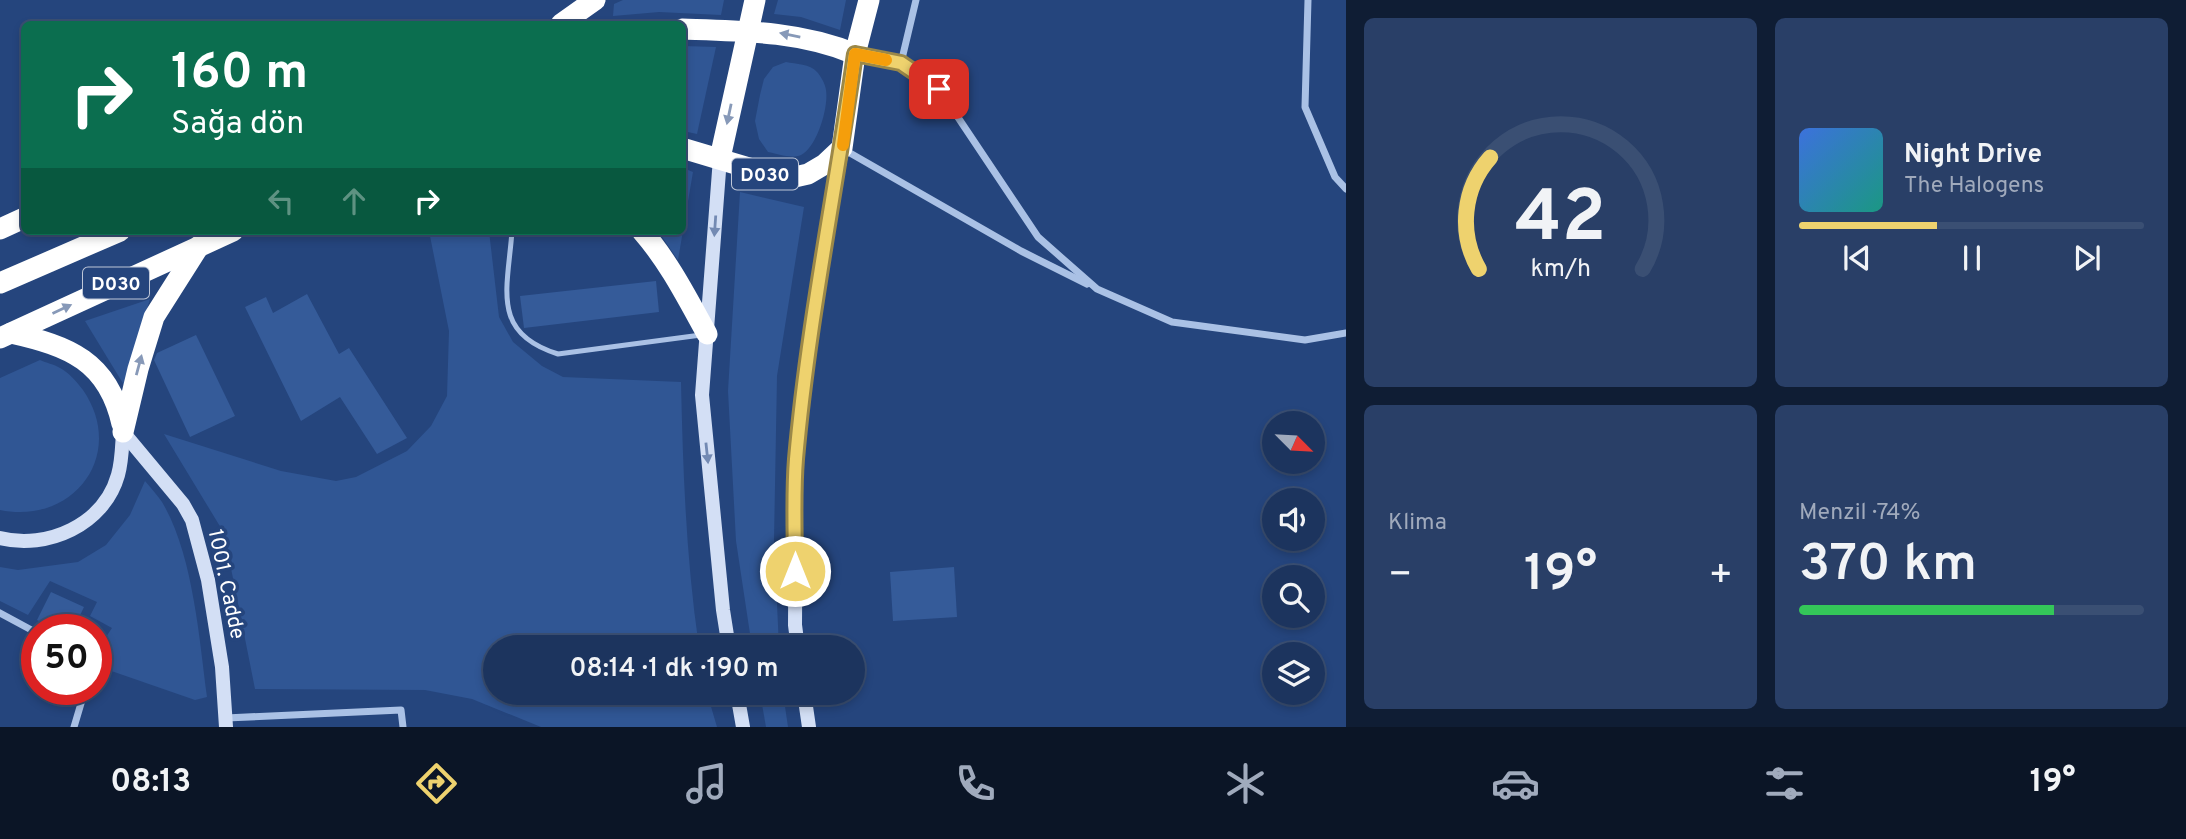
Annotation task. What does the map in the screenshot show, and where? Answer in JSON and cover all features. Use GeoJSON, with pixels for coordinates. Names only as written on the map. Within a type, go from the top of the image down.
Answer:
{"type":"FeatureCollection","features":[{"type":"Feature","properties":{"kind":"highway"},"geometry":{"type":"LineString","coordinates":[[565,21],[595,0]]}},
{"type":"Feature","properties":{"kind":"highway"},"geometry":{"type":"LineString","coordinates":[[720,158],[755,0]]}},
{"type":"Feature","properties":{"kind":"highway"},"geometry":{"type":"LineString","coordinates":[[842,148],[855,54],[869,0]]}},
{"type":"Feature","properties":{"kind":"highway"},"geometry":{"type":"LineString","coordinates":[[686,29],[778,33],[828,43],[855,54]]}},
{"type":"Feature","properties":{"kind":"highway","name":"D030"},"geometry":{"type":"LineString","coordinates":[[686,150],[786,179],[808,174],[825,164],[842,148]]}},
{"type":"Feature","properties":{"kind":"highway"},"geometry":{"type":"LineString","coordinates":[[0,229],[21,219]]}},
{"type":"Feature","properties":{"kind":"highway","name":"D030"},"geometry":{"type":"LineString","coordinates":[[0,283],[111,235]]}},
{"type":"Feature","properties":{"kind":"highway","name":"D030"},"geometry":{"type":"LineString","coordinates":[[6,335],[224,235]]}},
{"type":"Feature","properties":{"kind":"highway"},"geometry":{"type":"LineString","coordinates":[[645,235],[677,279],[707,334]]}},
{"type":"Feature","properties":{"kind":"highway"},"geometry":{"type":"LineString","coordinates":[[123,432],[154,317],[199,246]]}},
{"type":"Feature","properties":{"kind":"highway"},"geometry":{"type":"LineString","coordinates":[[6,335],[58,346],[92,366],[116,399],[123,432]]}},
{"type":"Feature","properties":{"kind":"main road"},"geometry":{"type":"LineString","coordinates":[[796,635],[796,462],[815,301],[842,148]]}},
{"type":"Feature","properties":{"kind":"main road"},"geometry":{"type":"LineString","coordinates":[[720,158],[702,395],[727,635]]}},
{"type":"Feature","properties":{"kind":"main road"},"geometry":{"type":"LineString","coordinates":[[0,538],[16,542],[41,541],[58,537],[77,527],[109,497],[118,476],[123,432]]}},
{"type":"Feature","properties":{"kind":"main road","name":"1001. Cadde"},"geometry":{"type":"LineString","coordinates":[[123,432],[183,503],[192,520],[208,579],[222,667],[226,723]]}},
{"type":"Feature","properties":{"kind":"main road"},"geometry":{"type":"LineString","coordinates":[[739,705],[743,727]]}},
{"type":"Feature","properties":{"kind":"main road"},"geometry":{"type":"LineString","coordinates":[[806,705],[809,727]]}},
{"type":"Feature","properties":{"kind":"street"},"geometry":{"type":"LineString","coordinates":[[901,63],[916,0]]}},
{"type":"Feature","properties":{"kind":"street"},"geometry":{"type":"LineString","coordinates":[[1308,0],[1305,107],[1335,177],[1346,189]]}},
{"type":"Feature","properties":{"kind":"street"},"geometry":{"type":"LineString","coordinates":[[855,54],[901,63],[939,89],[1038,237],[1097,289]]}},
{"type":"Feature","properties":{"kind":"street"},"geometry":{"type":"LineString","coordinates":[[842,148],[1021,251],[1172,322],[1305,340],[1346,333]]}},
{"type":"Feature","properties":{"kind":"street"},"geometry":{"type":"LineString","coordinates":[[0,613],[21,624]]}},
{"type":"Feature","properties":{"kind":"street"},"geometry":{"type":"LineString","coordinates":[[74,727],[81,705]]}},
{"type":"Feature","properties":{"kind":"street"},"geometry":{"type":"LineString","coordinates":[[226,723],[401,710],[403,727]]}},
{"type":"Feature","properties":{"kind":"lane"},"geometry":{"type":"LineString","coordinates":[[512,235],[508,316],[526,340],[540,349],[558,354],[707,334]]}},
{"type":"Feature","properties":{"kind":"shaded area"},"geometry":{"type":"Polygon","coordinates":[[[623,0],[724,0],[721,15],[659,12],[613,16],[614,4],[623,0]]]}},
{"type":"Feature","properties":{"kind":"shaded area"},"geometry":{"type":"Polygon","coordinates":[[[778,0],[846,0],[840,30],[801,17],[774,14],[778,0]]]}},
{"type":"Feature","properties":{"kind":"shaded area"},"geometry":{"type":"Polygon","coordinates":[[[686,46],[716,47],[697,134],[686,132],[686,46]]]}},
{"type":"Feature","properties":{"kind":"shaded area"},"geometry":{"type":"Polygon","coordinates":[[[786,62],[814,69],[823,81],[826,93],[821,124],[812,144],[807,151],[793,157],[768,152],[759,139],[755,121],[764,79],[773,67],[786,62]]]}},
{"type":"Feature","properties":{"kind":"shaded area"},"geometry":{"type":"Polygon","coordinates":[[[686,169],[693,172],[686,213],[686,169]]]}},
{"type":"Feature","properties":{"kind":"shaded area"},"geometry":{"type":"Polygon","coordinates":[[[740,192],[804,207],[777,376],[774,540],[778,635],[750,635],[736,541],[728,391],[740,192]]]}},
{"type":"Feature","properties":{"kind":"shaded area"},"geometry":{"type":"Polygon","coordinates":[[[430,235],[489,235],[499,317],[513,342],[542,366],[563,377],[681,382],[688,548],[698,635],[483,635],[483,703],[425,690],[255,689],[224,533],[164,434],[281,471],[336,481],[356,477],[407,451],[431,426],[447,396],[449,331],[430,235]]]}},
{"type":"Feature","properties":{"kind":"shaded area"},"geometry":{"type":"Polygon","coordinates":[[[661,235],[682,235],[678,260],[661,235]]]}},
{"type":"Feature","properties":{"kind":"shaded area"},"geometry":{"type":"Polygon","coordinates":[[[150,299],[124,385],[85,321],[150,299]]]}},
{"type":"Feature","properties":{"kind":"shaded area"},"geometry":{"type":"Polygon","coordinates":[[[40,360],[63,370],[83,390],[95,414],[99,438],[96,460],[86,480],[70,495],[50,507],[27,512],[0,510],[0,378],[40,360]]]}},
{"type":"Feature","properties":{"kind":"shaded area"},"geometry":{"type":"Polygon","coordinates":[[[145,481],[162,502],[181,546],[193,596],[207,697],[195,700],[112,671],[112,614],[91,614],[97,602],[50,581],[29,614],[0,601],[0,567],[18,570],[78,562],[106,545],[130,515],[145,481]]]}},
{"type":"Feature","properties":{"kind":"shaded area"},"geometry":{"type":"Polygon","coordinates":[[[487,705],[711,705],[717,727],[541,727],[487,705]]]}},
{"type":"Feature","properties":{"kind":"shaded area"},"geometry":{"type":"Polygon","coordinates":[[[762,705],[785,705],[788,727],[766,727],[762,705]]]}},
{"type":"Feature","properties":{"kind":"building"},"geometry":{"type":"Polygon","coordinates":[[[656,281],[659,312],[524,328],[520,296],[656,281]]]}},
{"type":"Feature","properties":{"kind":"building"},"geometry":{"type":"Polygon","coordinates":[[[307,294],[339,354],[349,348],[407,438],[377,454],[340,397],[301,421],[245,307],[266,297],[273,313],[307,294]]]}},
{"type":"Feature","properties":{"kind":"building"},"geometry":{"type":"Polygon","coordinates":[[[196,335],[235,416],[190,437],[154,360],[157,353],[196,335]]]}},
{"type":"Feature","properties":{"kind":"building"},"geometry":{"type":"Polygon","coordinates":[[[954,567],[957,617],[893,621],[890,572],[954,567]]]}},
{"type":"Feature","properties":{"kind":"building"},"geometry":{"type":"Polygon","coordinates":[[[51,592],[84,607],[81,614],[40,614],[51,592]]]}},
{"type":"Feature","properties":{"kind":"slow traffic"},"geometry":{"type":"LineString","coordinates":[[843,145],[855,54],[886,60]]}},
{"type":"Feature","properties":{"kind":"route"},"geometry":{"type":"LineString","coordinates":[[795,571],[796,462],[815,301],[842,148],[855,54],[901,63],[939,89]]}}]}
